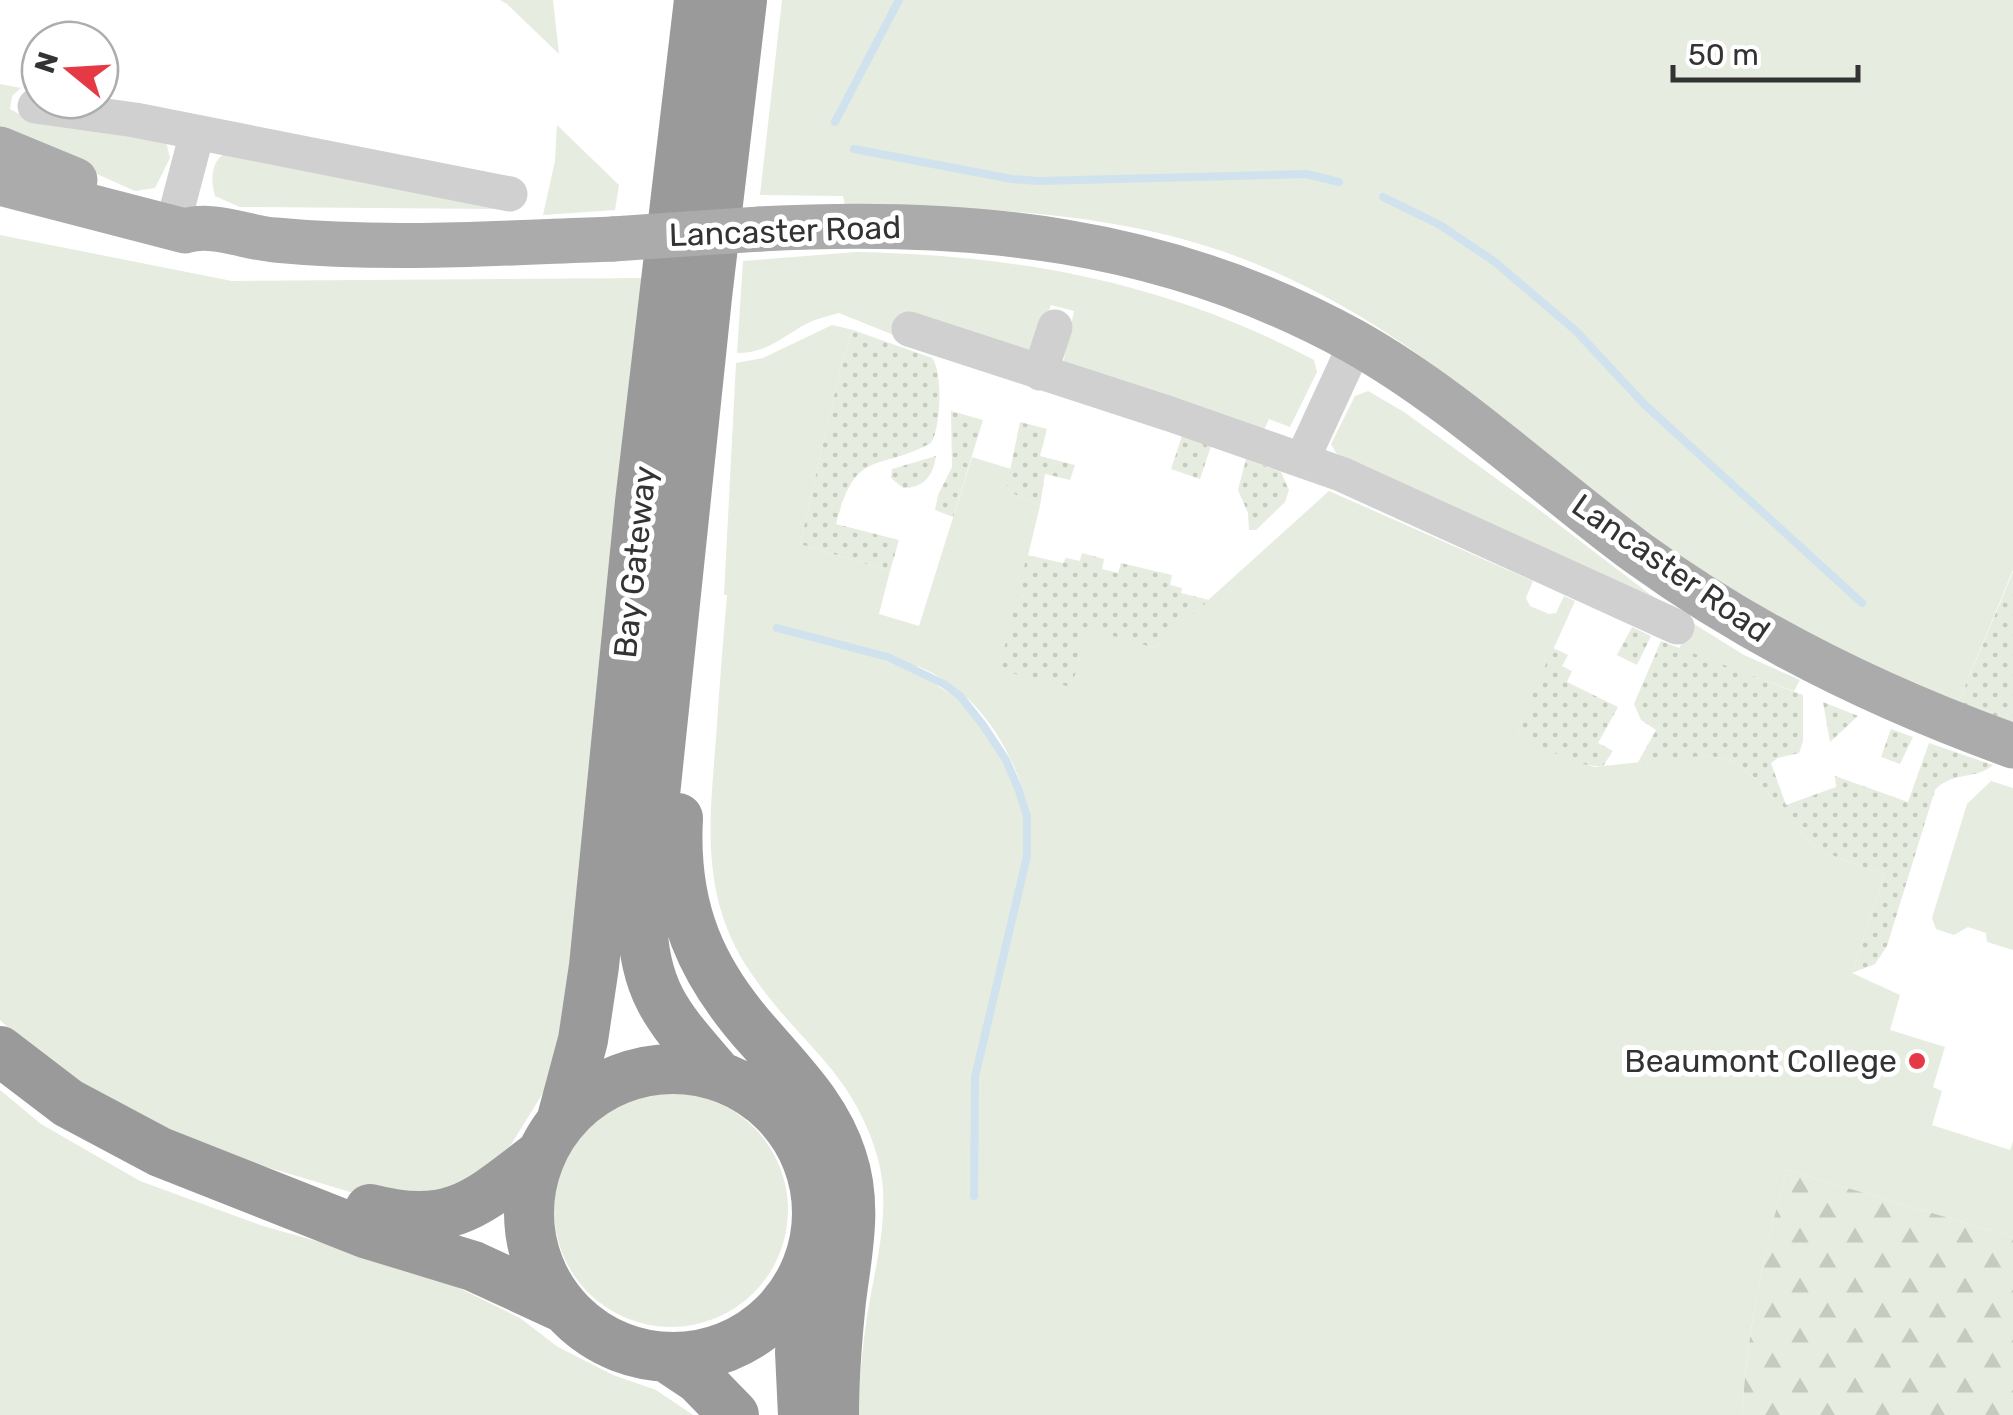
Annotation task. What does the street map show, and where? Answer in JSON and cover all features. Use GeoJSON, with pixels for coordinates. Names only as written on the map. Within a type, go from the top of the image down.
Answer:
{"type":"FeatureCollection","features":[{"type":"Feature","properties":{"kind":"highway","name":"Bay Gateway"},"geometry":{"type":"LineString","coordinates":[[550,1139],[583,1040],[594,966],[640,502],[699,0]]}},
{"type":"Feature","properties":{"kind":"highway","name":"Bay Gateway"},"geometry":{"type":"LineString","coordinates":[[718,1075],[664,1008],[646,970],[644,902],[742,0]]}},
{"type":"Feature","properties":{"kind":"highway"},"geometry":{"type":"LineString","coordinates":[[681,554],[676,848],[680,892],[693,938],[712,976],[736,1011],[805,1088],[834,1135],[842,1156],[851,1198],[851,1227],[838,1335],[834,1415]]}},
{"type":"Feature","properties":{"kind":"highway"},"geometry":{"type":"LineString","coordinates":[[0,1051],[40,1084],[115,1130],[365,1233],[473,1266],[564,1308]]}},
{"type":"Feature","properties":{"kind":"highway"},"geometry":{"type":"LineString","coordinates":[[200,1168],[390,1214],[446,1215],[476,1204],[550,1139],[593,1092],[632,1074],[675,1068],[718,1075],[748,1088],[774,1109],[795,1134],[810,1164],[817,1197],[817,1230],[809,1262],[800,1352],[803,1415]]}},
{"type":"Feature","properties":{"kind":"highway"},"geometry":{"type":"LineString","coordinates":[[550,1139],[531,1186],[528,1219],[534,1251],[546,1281],[564,1308],[585,1328],[610,1343],[637,1353],[666,1357],[696,1356],[726,1348],[753,1334],[776,1314],[796,1290],[809,1262]]}},
{"type":"Feature","properties":{"kind":"highway"},"geometry":{"type":"LineString","coordinates":[[666,1357],[699,1379],[734,1415]]}},
{"type":"Feature","properties":{"kind":"main road","name":"Lancaster Road"},"geometry":{"type":"LineString","coordinates":[[0,149],[181,223]]}},
{"type":"Feature","properties":{"kind":"main road","name":"Lancaster Road"},"geometry":{"type":"LineString","coordinates":[[0,184],[269,240],[388,248],[862,225],[946,227],[1016,232],[1176,265],[1280,304],[1356,343],[1425,388],[1634,550],[1724,611],[1876,692],[2013,746]]}},
{"type":"Feature","properties":{"kind":"main road"},"geometry":{"type":"LineString","coordinates":[[0,215],[28,213],[196,252],[244,253],[269,240]]}},
{"type":"Feature","properties":{"kind":"street"},"geometry":{"type":"LineString","coordinates":[[120,118],[510,194]]}},
{"type":"Feature","properties":{"kind":"street"},"geometry":{"type":"LineString","coordinates":[[181,223],[197,133]]}},
{"type":"Feature","properties":{"kind":"street"},"geometry":{"type":"LineString","coordinates":[[1040,372],[1055,328]]}},
{"type":"Feature","properties":{"kind":"street","name":"Lancaster Road"},"geometry":{"type":"LineString","coordinates":[[910,329],[1302,460],[1505,546],[1678,627]]}},
{"type":"Feature","properties":{"kind":"street"},"geometry":{"type":"LineString","coordinates":[[1302,460],[1356,343]]}},
{"type":"Feature","properties":{"kind":"green space"},"geometry":{"type":"Polygon","coordinates":[[[500,0],[553,0],[559,54],[507,4],[500,0]]]}},
{"type":"Feature","properties":{"kind":"green space"},"geometry":{"type":"Polygon","coordinates":[[[782,0],[2013,0],[2013,570],[1958,703],[1832,648],[1704,571],[1635,524],[1400,342],[1298,283],[1241,258],[1194,242],[1096,221],[996,210],[845,205],[843,196],[760,195],[782,0]]]}},
{"type":"Feature","properties":{"kind":"green space"},"geometry":{"type":"Polygon","coordinates":[[[0,84],[20,88],[12,96],[10,109],[20,114],[20,120],[166,142],[170,158],[155,188],[135,191],[0,131],[0,84]]]}},
{"type":"Feature","properties":{"kind":"green space"},"geometry":{"type":"Polygon","coordinates":[[[557,125],[619,185],[615,210],[543,215],[555,161],[557,125]]]}},
{"type":"Feature","properties":{"kind":"green space"},"geometry":{"type":"Polygon","coordinates":[[[224,154],[498,209],[240,207],[215,196],[213,173],[224,154]]]}},
{"type":"Feature","properties":{"kind":"green space"},"geometry":{"type":"Polygon","coordinates":[[[0,235],[232,281],[646,278],[570,1022],[556,1072],[507,1151],[449,1194],[377,1200],[196,1146],[138,1120],[38,1055],[0,1020],[0,235]]]}},
{"type":"Feature","properties":{"kind":"green space"},"geometry":{"type":"Polygon","coordinates":[[[856,252],[976,259],[1092,278],[1204,311],[1259,333],[1314,360],[1317,372],[1290,427],[1269,419],[1262,434],[1063,363],[1074,311],[1051,305],[1034,351],[896,336],[839,313],[806,324],[766,347],[737,353],[743,261],[856,252]]]}},
{"type":"Feature","properties":{"kind":"green space"},"geometry":{"type":"Polygon","coordinates":[[[832,325],[853,330],[800,544],[890,571],[879,614],[919,626],[972,457],[1011,469],[1006,490],[1040,506],[1000,670],[1079,662],[1084,627],[1155,648],[1329,491],[1533,581],[1526,598],[1530,606],[1549,614],[1556,613],[1564,596],[1575,601],[1516,732],[1594,767],[1709,755],[1734,763],[1756,779],[1816,849],[1884,875],[1852,973],[1900,995],[1890,1030],[1945,1047],[1933,1087],[1942,1091],[1932,1125],[2010,1150],[2013,1141],[2013,1237],[1787,1170],[1758,1291],[1742,1415],[858,1415],[864,1341],[883,1218],[878,1159],[868,1129],[839,1080],[769,997],[735,945],[723,917],[712,860],[711,801],[727,595],[736,363],[763,358],[832,325]],[[917,666],[918,673],[960,700],[988,735],[1027,805],[1012,762],[988,722],[957,689],[917,666]]]}},
{"type":"Feature","properties":{"kind":"green space"},"geometry":{"type":"Polygon","coordinates":[[[853,330],[932,358],[938,375],[939,413],[931,443],[860,472],[851,483],[836,524],[899,540],[890,571],[800,544],[853,330]]]}},
{"type":"Feature","properties":{"kind":"green space"},"geometry":{"type":"Polygon","coordinates":[[[1368,391],[1404,412],[1533,505],[1664,605],[1336,453],[1331,444],[1355,396],[1368,391]]]}},
{"type":"Feature","properties":{"kind":"green space"},"geometry":{"type":"Polygon","coordinates":[[[951,411],[983,420],[953,517],[935,510],[952,467],[951,411]]]}},
{"type":"Feature","properties":{"kind":"green space"},"geometry":{"type":"Polygon","coordinates":[[[1020,422],[1047,429],[1040,456],[1075,465],[1070,480],[1045,474],[1040,506],[1006,490],[1020,422]]]}},
{"type":"Feature","properties":{"kind":"green space"},"geometry":{"type":"Polygon","coordinates":[[[1182,436],[1211,446],[1200,479],[1171,469],[1182,436]]]}},
{"type":"Feature","properties":{"kind":"green space"},"geometry":{"type":"Polygon","coordinates":[[[936,456],[930,475],[917,486],[903,488],[891,478],[892,469],[936,456]]]}},
{"type":"Feature","properties":{"kind":"green space"},"geometry":{"type":"Polygon","coordinates":[[[1246,459],[1281,472],[1289,490],[1285,502],[1256,530],[1249,530],[1248,513],[1238,490],[1246,459]]]}},
{"type":"Feature","properties":{"kind":"green space"},"geometry":{"type":"Polygon","coordinates":[[[1082,553],[1104,559],[1102,569],[1118,573],[1121,563],[1172,575],[1170,585],[1182,588],[1181,593],[1209,600],[1155,648],[1085,628],[1071,687],[999,670],[1027,555],[1063,563],[1066,558],[1080,561],[1082,553]]]}},
{"type":"Feature","properties":{"kind":"green space"},"geometry":{"type":"Polygon","coordinates":[[[2013,572],[2013,723],[1958,703],[2013,572]]]}},
{"type":"Feature","properties":{"kind":"green space"},"geometry":{"type":"Polygon","coordinates":[[[1691,622],[1744,655],[1800,680],[1794,691],[1679,649],[1691,622]]]}},
{"type":"Feature","properties":{"kind":"green space"},"geometry":{"type":"Polygon","coordinates":[[[1632,627],[1651,636],[1637,665],[1617,655],[1632,627]]]}},
{"type":"Feature","properties":{"kind":"green space"},"geometry":{"type":"Polygon","coordinates":[[[1661,641],[1803,695],[1803,741],[1799,753],[1771,763],[1786,805],[1836,787],[1835,776],[1908,802],[1929,743],[1993,765],[1980,773],[1949,780],[1935,790],[1887,946],[1875,964],[1852,973],[1884,875],[1816,849],[1756,779],[1734,763],[1709,755],[1637,764],[1656,730],[1641,720],[1634,704],[1661,641]]]}},
{"type":"Feature","properties":{"kind":"green space"},"geometry":{"type":"Polygon","coordinates":[[[1553,648],[1568,655],[1562,666],[1572,671],[1567,682],[1618,707],[1598,743],[1613,751],[1603,766],[1569,760],[1516,732],[1553,648]]]}},
{"type":"Feature","properties":{"kind":"green space"},"geometry":{"type":"Polygon","coordinates":[[[1823,702],[1858,716],[1830,742],[1823,702]]]}},
{"type":"Feature","properties":{"kind":"green space"},"geometry":{"type":"Polygon","coordinates":[[[1891,729],[1913,737],[1900,764],[1881,757],[1891,729]]]}},
{"type":"Feature","properties":{"kind":"green space"},"geometry":{"type":"Polygon","coordinates":[[[1991,781],[2013,788],[2013,950],[1987,942],[1986,933],[1968,927],[1954,935],[1936,929],[1932,918],[1967,804],[1991,781]]]}},
{"type":"Feature","properties":{"kind":"green space"},"geometry":{"type":"Polygon","coordinates":[[[0,1090],[41,1124],[140,1181],[263,1226],[426,1272],[520,1318],[558,1347],[613,1375],[656,1390],[693,1415],[0,1415],[0,1090]]]}},
{"type":"Feature","properties":{"kind":"green space"},"geometry":{"type":"Polygon","coordinates":[[[671,1093],[716,1102],[754,1127],[779,1165],[788,1210],[779,1255],[754,1293],[716,1318],[671,1327],[626,1318],[588,1293],[563,1255],[554,1210],[563,1165],[588,1127],[626,1102],[671,1093]]]}},
{"type":"Feature","properties":{"kind":"green space"},"geometry":{"type":"Polygon","coordinates":[[[1787,1170],[2013,1237],[2013,1415],[1742,1415],[1758,1291],[1787,1170]]]}},
{"type":"Feature","properties":{"kind":"waterway"},"geometry":{"type":"LineString","coordinates":[[835,122],[899,0]]}},
{"type":"Feature","properties":{"kind":"waterway"},"geometry":{"type":"LineString","coordinates":[[854,149],[1039,181],[1306,174],[1339,182]]}},
{"type":"Feature","properties":{"kind":"waterway"},"geometry":{"type":"LineString","coordinates":[[1383,197],[1440,225],[1495,262],[1576,331],[1644,404],[1862,603]]}},
{"type":"Feature","properties":{"kind":"waterway"},"geometry":{"type":"LineString","coordinates":[[777,628],[888,657],[944,684],[960,696],[983,725],[1006,760],[1018,788],[1027,816],[1027,856],[975,1077],[974,1196]]}},
{"type":"Feature","properties":{"kind":"place","name":"Beaumont College"},"geometry":{"type":"Point","coordinates":[1917,1061]}}]}
